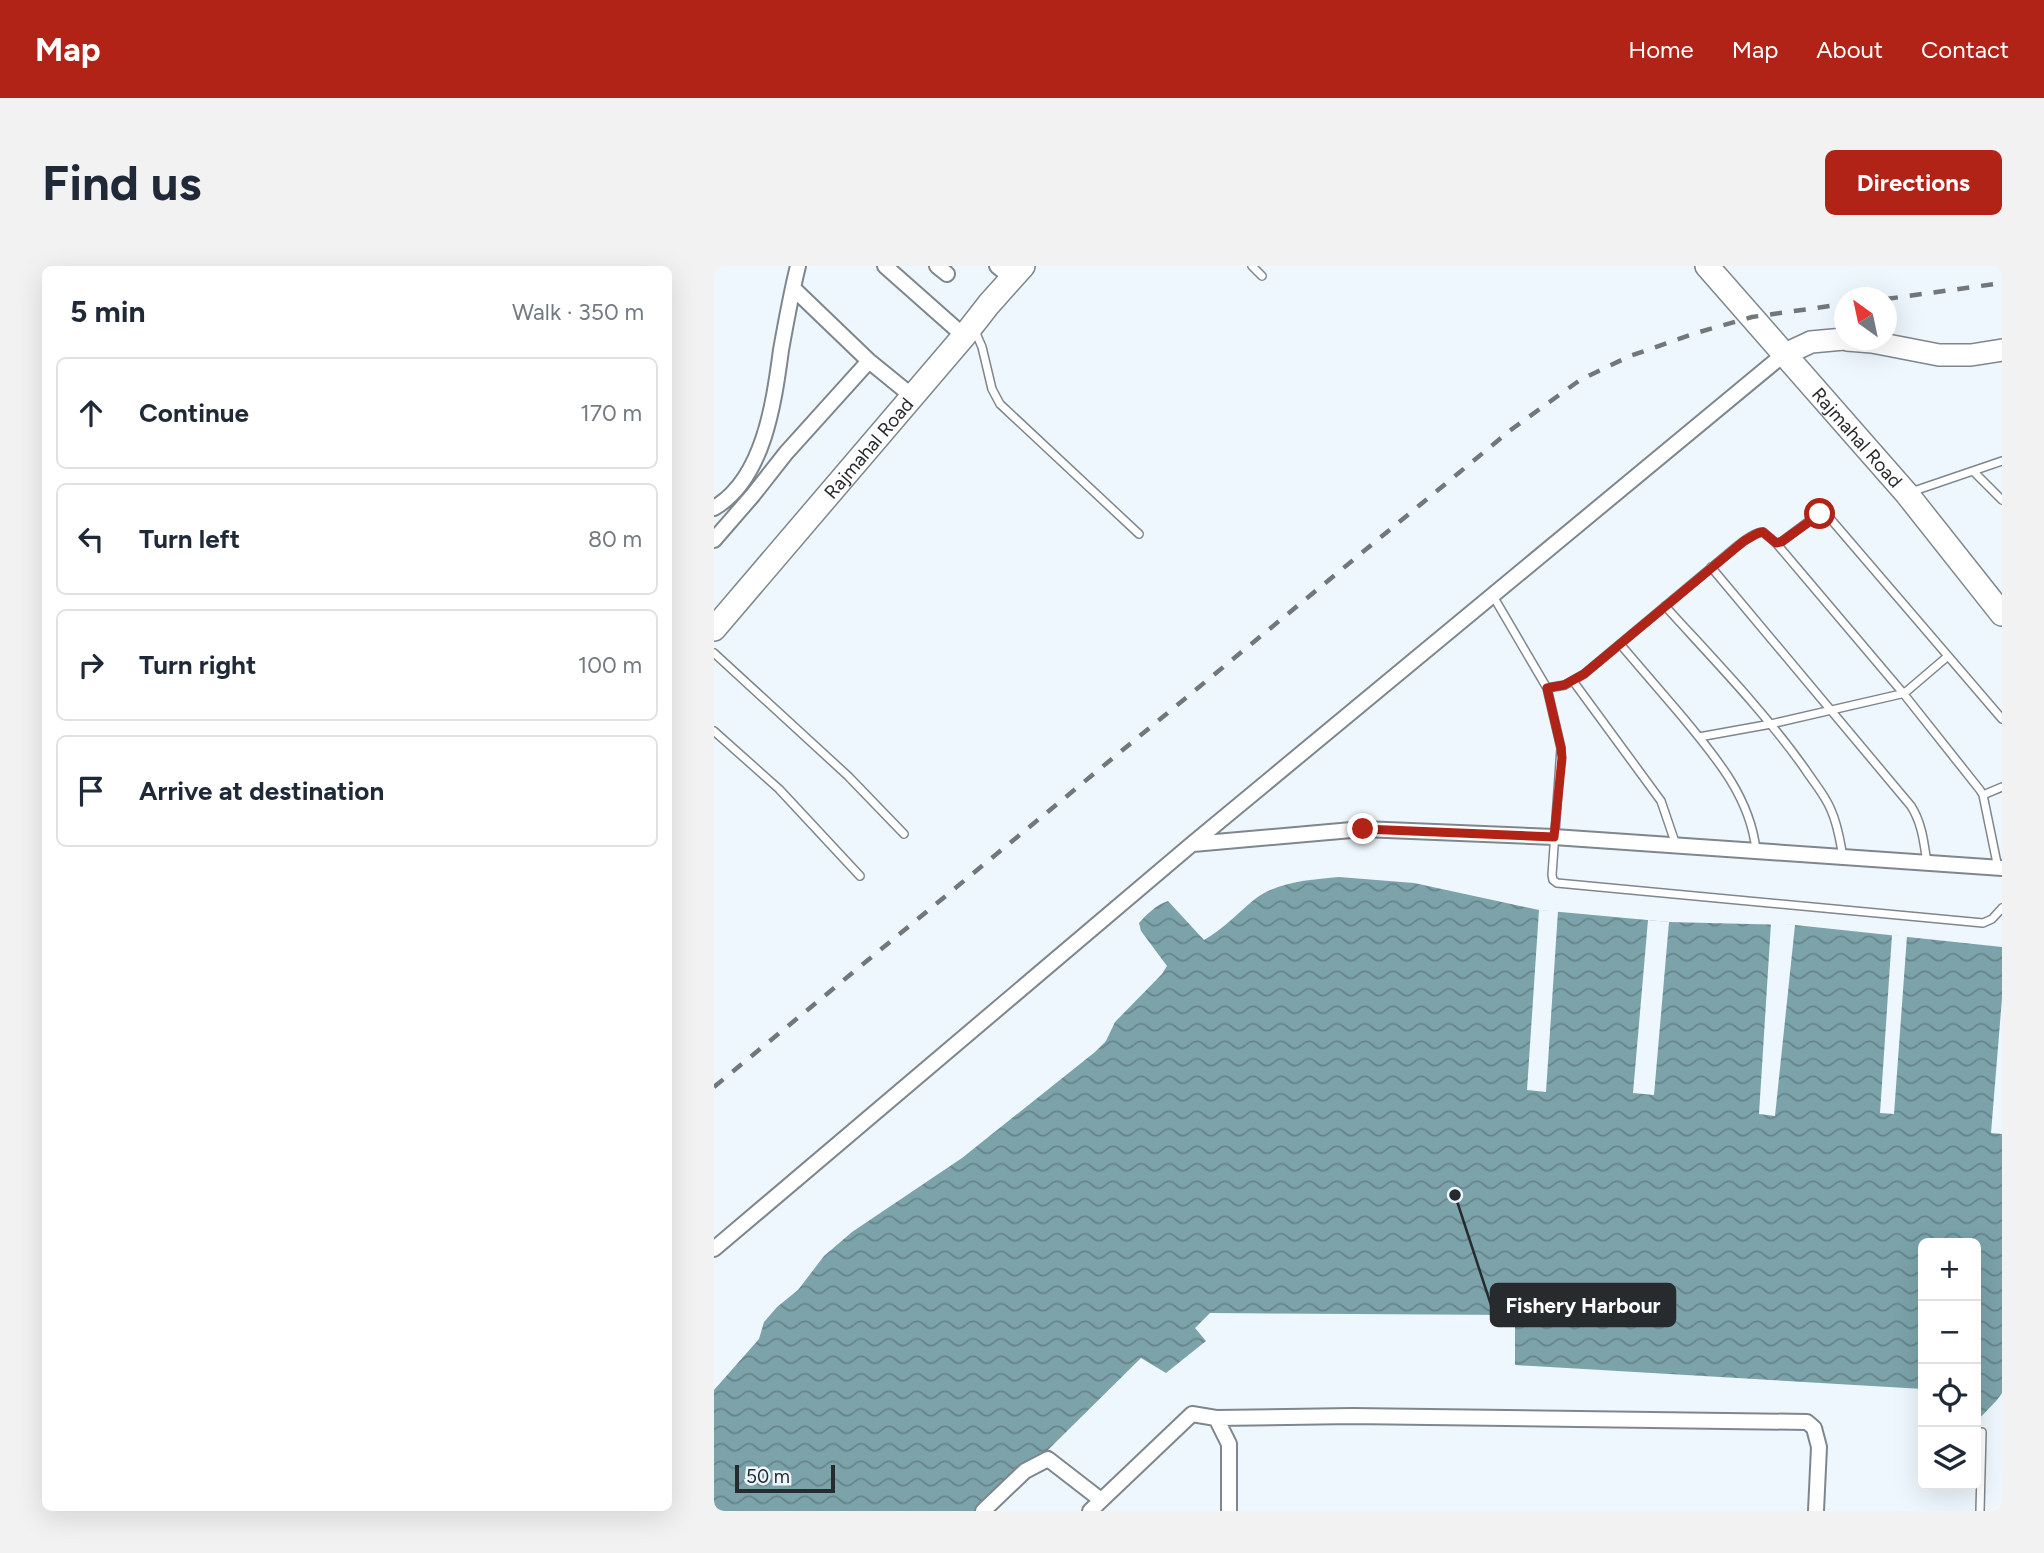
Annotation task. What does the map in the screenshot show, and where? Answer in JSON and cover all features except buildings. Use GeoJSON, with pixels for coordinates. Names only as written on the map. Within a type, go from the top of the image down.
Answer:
{"type":"FeatureCollection","features":[{"type":"Feature","properties":{"kind":"main road","name":"Rajmahal Road"},"geometry":{"type":"LineString","coordinates":[[1707,266],[1907,494],[2002,614]]}},
{"type":"Feature","properties":{"kind":"main road","name":"Rajmahal Road"},"geometry":{"type":"LineString","coordinates":[[714,629],[968,331],[1011,270]]}},
{"type":"Feature","properties":{"kind":"street"},"geometry":{"type":"LineString","coordinates":[[714,508],[731,496],[744,480],[767,428],[777,389],[798,266]]}},
{"type":"Feature","properties":{"kind":"street"},"geometry":{"type":"LineString","coordinates":[[885,266],[968,331]]}},
{"type":"Feature","properties":{"kind":"street"},"geometry":{"type":"LineString","coordinates":[[793,288],[869,361],[912,396]]}},
{"type":"Feature","properties":{"kind":"street"},"geometry":{"type":"LineString","coordinates":[[714,1249],[1157,873],[1783,355],[1811,342],[1834,338]]}},
{"type":"Feature","properties":{"kind":"street"},"geometry":{"type":"LineString","coordinates":[[1897,347],[1938,355],[1971,355],[2002,350]]}},
{"type":"Feature","properties":{"kind":"street"},"geometry":{"type":"LineString","coordinates":[[714,540],[786,453],[869,361]]}},
{"type":"Feature","properties":{"kind":"street"},"geometry":{"type":"LineString","coordinates":[[1192,844],[1363,829],[1554,837],[2000,868]]}},
{"type":"Feature","properties":{"kind":"street"},"geometry":{"type":"LineString","coordinates":[[1090,1511],[1192,1414],[1216,1418],[1352,1416],[1807,1422],[1814,1428],[1819,1447],[1815,1511]]}},
{"type":"Feature","properties":{"kind":"street"},"geometry":{"type":"LineString","coordinates":[[1216,1418],[1229,1444],[1229,1511]]}},
{"type":"Feature","properties":{"kind":"street"},"geometry":{"type":"LineString","coordinates":[[984,1511],[1025,1471],[1048,1459],[1101,1500]]}},
{"type":"Feature","properties":{"kind":"lane"},"geometry":{"type":"LineString","coordinates":[[1252,266],[1262,276]]}},
{"type":"Feature","properties":{"kind":"lane"},"geometry":{"type":"LineString","coordinates":[[968,331],[978,334],[992,388],[1000,404],[1139,534]]}},
{"type":"Feature","properties":{"kind":"lane"},"geometry":{"type":"LineString","coordinates":[[1907,494],[2002,461]]}},
{"type":"Feature","properties":{"kind":"lane"},"geometry":{"type":"LineString","coordinates":[[1973,471],[2002,500]]}},
{"type":"Feature","properties":{"kind":"lane"},"geometry":{"type":"LineString","coordinates":[[1776,543],[1786,540],[1820,514],[1828,516],[2002,719]]}},
{"type":"Feature","properties":{"kind":"lane"},"geometry":{"type":"LineString","coordinates":[[1547,688],[1573,681],[1736,547],[1763,532],[1776,543],[1903,693],[1983,795],[2000,868]]}},
{"type":"Feature","properties":{"kind":"lane"},"geometry":{"type":"LineString","coordinates":[[1712,567],[1904,796],[1917,816],[1927,863]]}},
{"type":"Feature","properties":{"kind":"lane"},"geometry":{"type":"LineString","coordinates":[[1493,595],[1547,688],[1561,748],[1553,880],[1558,883],[1983,923],[1998,915],[2002,908]]}},
{"type":"Feature","properties":{"kind":"lane"},"geometry":{"type":"LineString","coordinates":[[1665,606],[1771,724],[1827,800],[1837,824],[1843,857]]}},
{"type":"Feature","properties":{"kind":"lane"},"geometry":{"type":"LineString","coordinates":[[1620,643],[1723,768],[1744,803],[1754,832],[1756,851]]}},
{"type":"Feature","properties":{"kind":"lane"},"geometry":{"type":"LineString","coordinates":[[714,653],[848,776],[904,834]]}},
{"type":"Feature","properties":{"kind":"lane"},"geometry":{"type":"LineString","coordinates":[[1699,737],[1771,724],[1903,693],[1948,656]]}},
{"type":"Feature","properties":{"kind":"lane"},"geometry":{"type":"LineString","coordinates":[[1573,681],[1661,801],[1676,845]]}},
{"type":"Feature","properties":{"kind":"lane"},"geometry":{"type":"LineString","coordinates":[[714,731],[779,789],[860,876]]}},
{"type":"Feature","properties":{"kind":"lane"},"geometry":{"type":"LineString","coordinates":[[1983,795],[2002,788]]}},
{"type":"Feature","properties":{"kind":"lane"},"geometry":{"type":"LineString","coordinates":[[1980,1511],[1982,1432]]}},
{"type":"Feature","properties":{"kind":"water"},"geometry":{"type":"Polygon","coordinates":[[[1339,877],[1414,883],[1539,910],[1669,922],[1795,925],[2002,947],[2002,1393],[1997,1400],[1981,1417],[1981,1238],[1918,1238],[1918,1389],[1515,1365],[1515,1315],[1210,1313],[1195,1328],[1206,1341],[1166,1373],[1141,1358],[986,1511],[714,1511],[714,1390],[759,1339],[764,1322],[798,1290],[824,1256],[852,1232],[962,1158],[1106,1041],[1115,1022],[1167,966],[1141,931],[1139,923],[1156,907],[1168,901],[1204,940],[1264,893],[1295,882],[1339,877]]]}},
{"type":"Feature","properties":{"kind":"pier"},"geometry":{"type":"Polygon","coordinates":[[[1539,910],[1558,911],[1546,1092],[1527,1090],[1539,910]]]}},
{"type":"Feature","properties":{"kind":"pier"},"geometry":{"type":"Polygon","coordinates":[[[1648,920],[1669,922],[1654,1095],[1633,1093],[1648,920]]]}},
{"type":"Feature","properties":{"kind":"pier"},"geometry":{"type":"Polygon","coordinates":[[[1771,923],[1795,925],[1775,1116],[1759,1114],[1771,923]]]}},
{"type":"Feature","properties":{"kind":"pier"},"geometry":{"type":"Polygon","coordinates":[[[1892,935],[1907,936],[1894,1114],[1880,1113],[1892,935]]]}},
{"type":"Feature","properties":{"kind":"pier"},"geometry":{"type":"Polygon","coordinates":[[[2002,998],[2002,1134],[1991,1133],[2002,998]]]}},
{"type":"Feature","properties":{"kind":"railway"},"geometry":{"type":"LineString","coordinates":[[1897,297],[2002,283]]}},
{"type":"Feature","properties":{"kind":"railway"},"geometry":{"type":"LineString","coordinates":[[714,1087],[1512,429],[1580,380],[1630,356],[1696,333],[1752,317],[1834,305]]}},
{"type":"Feature","properties":{"kind":"place","name":"Fishery Harbour"},"geometry":{"type":"Point","coordinates":[1455,1195]}},
{"type":"Feature","properties":{"kind":"route"},"geometry":{"type":"LineString","coordinates":[[1363,829],[1554,837],[1562,758],[1547,688],[1564,685],[1584,674],[1744,541],[1763,532],[1776,543],[1781,542],[1820,514]]}}]}
